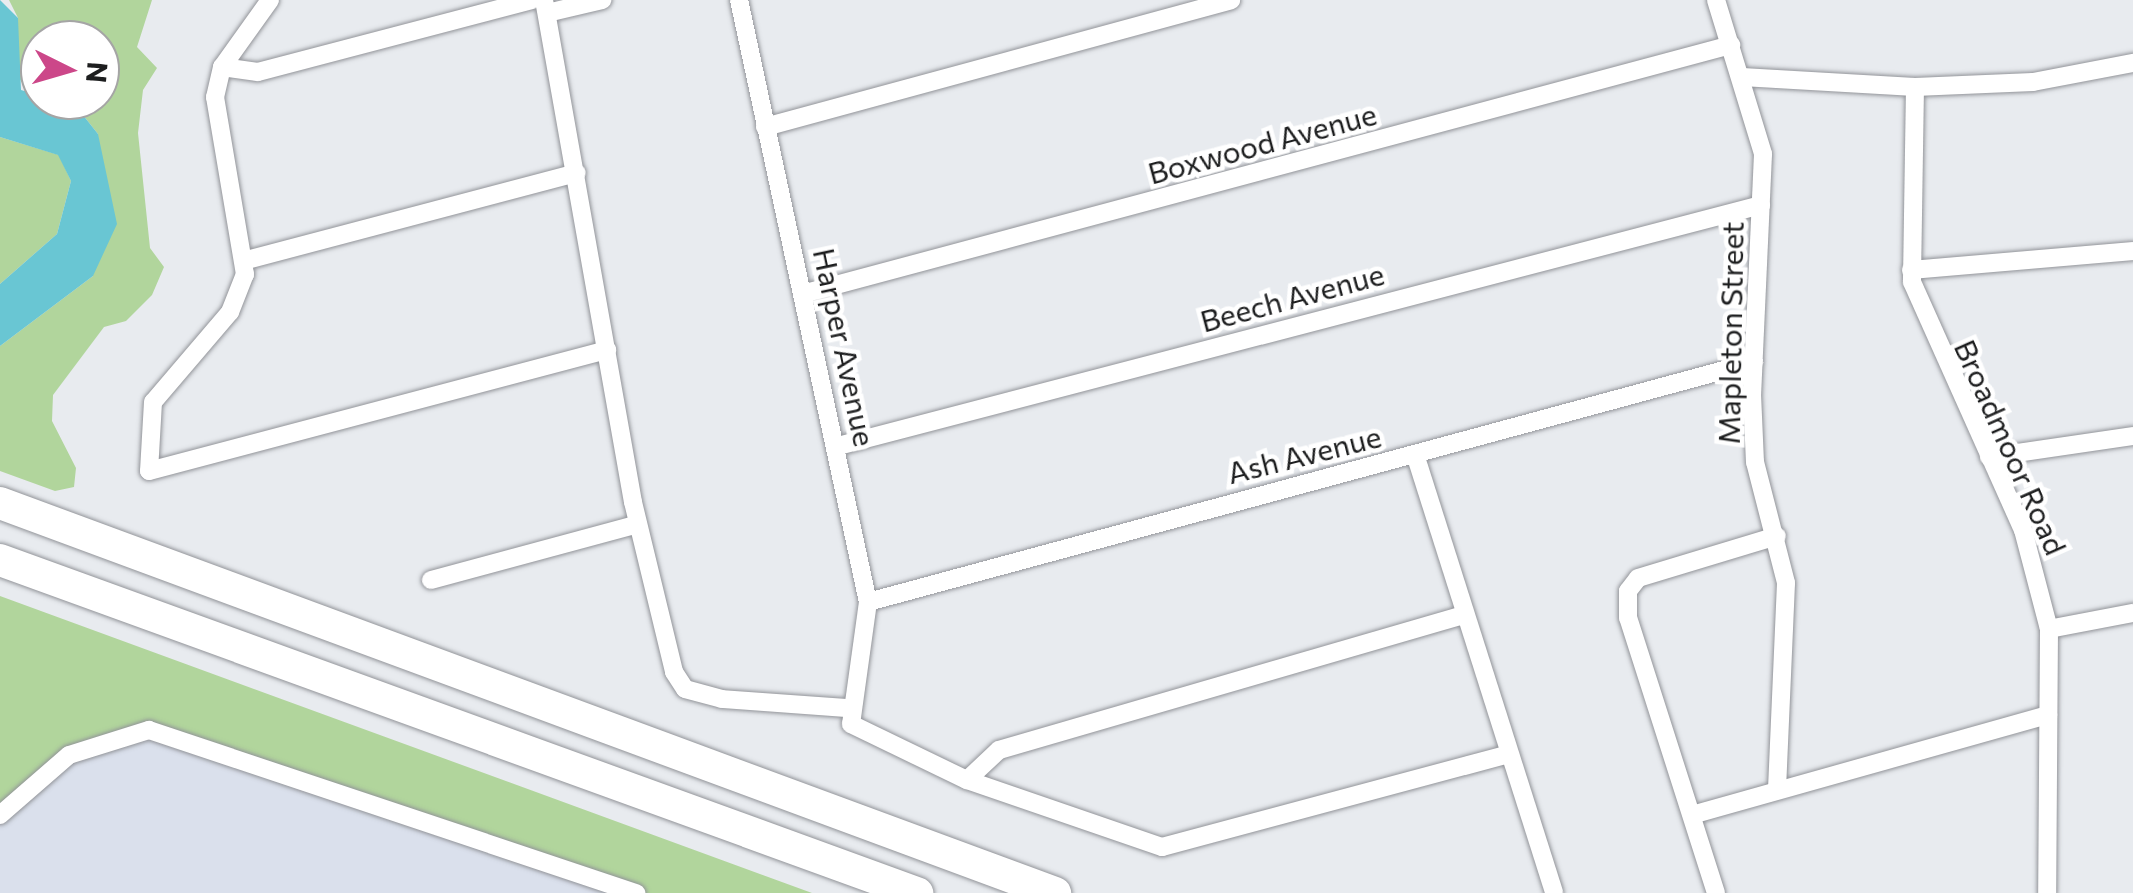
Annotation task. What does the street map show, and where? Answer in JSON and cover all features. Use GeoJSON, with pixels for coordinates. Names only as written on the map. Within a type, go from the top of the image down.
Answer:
{"type":"FeatureCollection","features":[{"type":"Feature","properties":{"kind":"highway"},"geometry":{"type":"LineString","coordinates":[[0,503],[1055,893]]}},
{"type":"Feature","properties":{"kind":"highway"},"geometry":{"type":"LineString","coordinates":[[0,560],[917,893]]}},
{"type":"Feature","properties":{"kind":"street"},"geometry":{"type":"LineString","coordinates":[[270,0],[222,67],[215,97],[247,260],[230,312],[154,402],[149,470],[607,350]]}},
{"type":"Feature","properties":{"kind":"street"},"geometry":{"type":"LineString","coordinates":[[222,67],[258,72],[532,0]]}},
{"type":"Feature","properties":{"kind":"street"},"geometry":{"type":"LineString","coordinates":[[602,0],[546,6],[638,524],[685,689],[848,708],[851,724],[967,780],[1162,846],[1508,754]]}},
{"type":"Feature","properties":{"kind":"street","name":"Harper Avenue"},"geometry":{"type":"LineString","coordinates":[[739,0],[806,293],[868,602],[848,708]]}},
{"type":"Feature","properties":{"kind":"street"},"geometry":{"type":"LineString","coordinates":[[765,127],[1231,0]]}},
{"type":"Feature","properties":{"kind":"street","name":"Mapleton Street"},"geometry":{"type":"LineString","coordinates":[[1716,0],[1763,154],[1754,362],[1755,462],[1786,583],[1777,790]]}},
{"type":"Feature","properties":{"kind":"street","name":"Boxwood Avenue"},"geometry":{"type":"LineString","coordinates":[[806,293],[1731,46]]}},
{"type":"Feature","properties":{"kind":"street"},"geometry":{"type":"LineString","coordinates":[[1742,77],[1914,87],[2033,82],[2133,63]]}},
{"type":"Feature","properties":{"kind":"street","name":"Broadmoor Road"},"geometry":{"type":"LineString","coordinates":[[1914,87],[1910,270],[2029,546],[2049,629],[2047,893]]}},
{"type":"Feature","properties":{"kind":"street"},"geometry":{"type":"LineString","coordinates":[[247,260],[577,174]]}},
{"type":"Feature","properties":{"kind":"street","name":"Beech Avenue"},"geometry":{"type":"LineString","coordinates":[[838,446],[1761,205]]}},
{"type":"Feature","properties":{"kind":"street"},"geometry":{"type":"LineString","coordinates":[[1910,270],[2133,251]]}},
{"type":"Feature","properties":{"kind":"street","name":"Ash Avenue"},"geometry":{"type":"LineString","coordinates":[[868,602],[1754,362]]}},
{"type":"Feature","properties":{"kind":"street"},"geometry":{"type":"LineString","coordinates":[[1989,457],[2133,436]]}},
{"type":"Feature","properties":{"kind":"street"},"geometry":{"type":"LineString","coordinates":[[1415,454],[1554,893]]}},
{"type":"Feature","properties":{"kind":"street"},"geometry":{"type":"LineString","coordinates":[[432,580],[638,524]]}},
{"type":"Feature","properties":{"kind":"street"},"geometry":{"type":"LineString","coordinates":[[1716,893],[1628,618],[1630,585],[1777,536]]}},
{"type":"Feature","properties":{"kind":"street"},"geometry":{"type":"LineString","coordinates":[[2049,629],[2133,613]]}},
{"type":"Feature","properties":{"kind":"street"},"geometry":{"type":"LineString","coordinates":[[967,780],[999,750],[1465,615]]}},
{"type":"Feature","properties":{"kind":"street"},"geometry":{"type":"LineString","coordinates":[[1692,814],[2048,715]]}},
{"type":"Feature","properties":{"kind":"street"},"geometry":{"type":"LineString","coordinates":[[0,815],[69,756],[149,730],[636,893]]}},
{"type":"Feature","properties":{"kind":"shaded area"},"geometry":{"type":"Polygon","coordinates":[[[147,737],[633,893],[0,893],[0,816],[68,760],[147,737]]]}},
{"type":"Feature","properties":{"kind":"green space"},"geometry":{"type":"Polygon","coordinates":[[[9,0],[152,0],[137,47],[157,68],[143,90],[138,133],[150,248],[164,267],[152,295],[126,321],[104,327],[53,395],[52,421],[76,468],[74,487],[55,491],[0,471],[0,346],[93,276],[98,134],[87,120],[120,120],[120,20],[20,20],[20,79],[15,71],[18,18],[9,0]]]}},
{"type":"Feature","properties":{"kind":"green space"},"geometry":{"type":"Polygon","coordinates":[[[0,137],[59,155],[71,181],[57,234],[0,284],[0,137]]]}},
{"type":"Feature","properties":{"kind":"green space"},"geometry":{"type":"Polygon","coordinates":[[[0,596],[812,893],[633,893],[147,737],[96,745],[0,816],[0,596]]]}},
{"type":"Feature","properties":{"kind":"water"},"geometry":{"type":"Polygon","coordinates":[[[0,0],[18,18],[20,120],[87,120],[98,134],[117,224],[93,276],[0,346],[0,284],[57,234],[71,181],[58,155],[0,137],[0,0]]]}}]}
